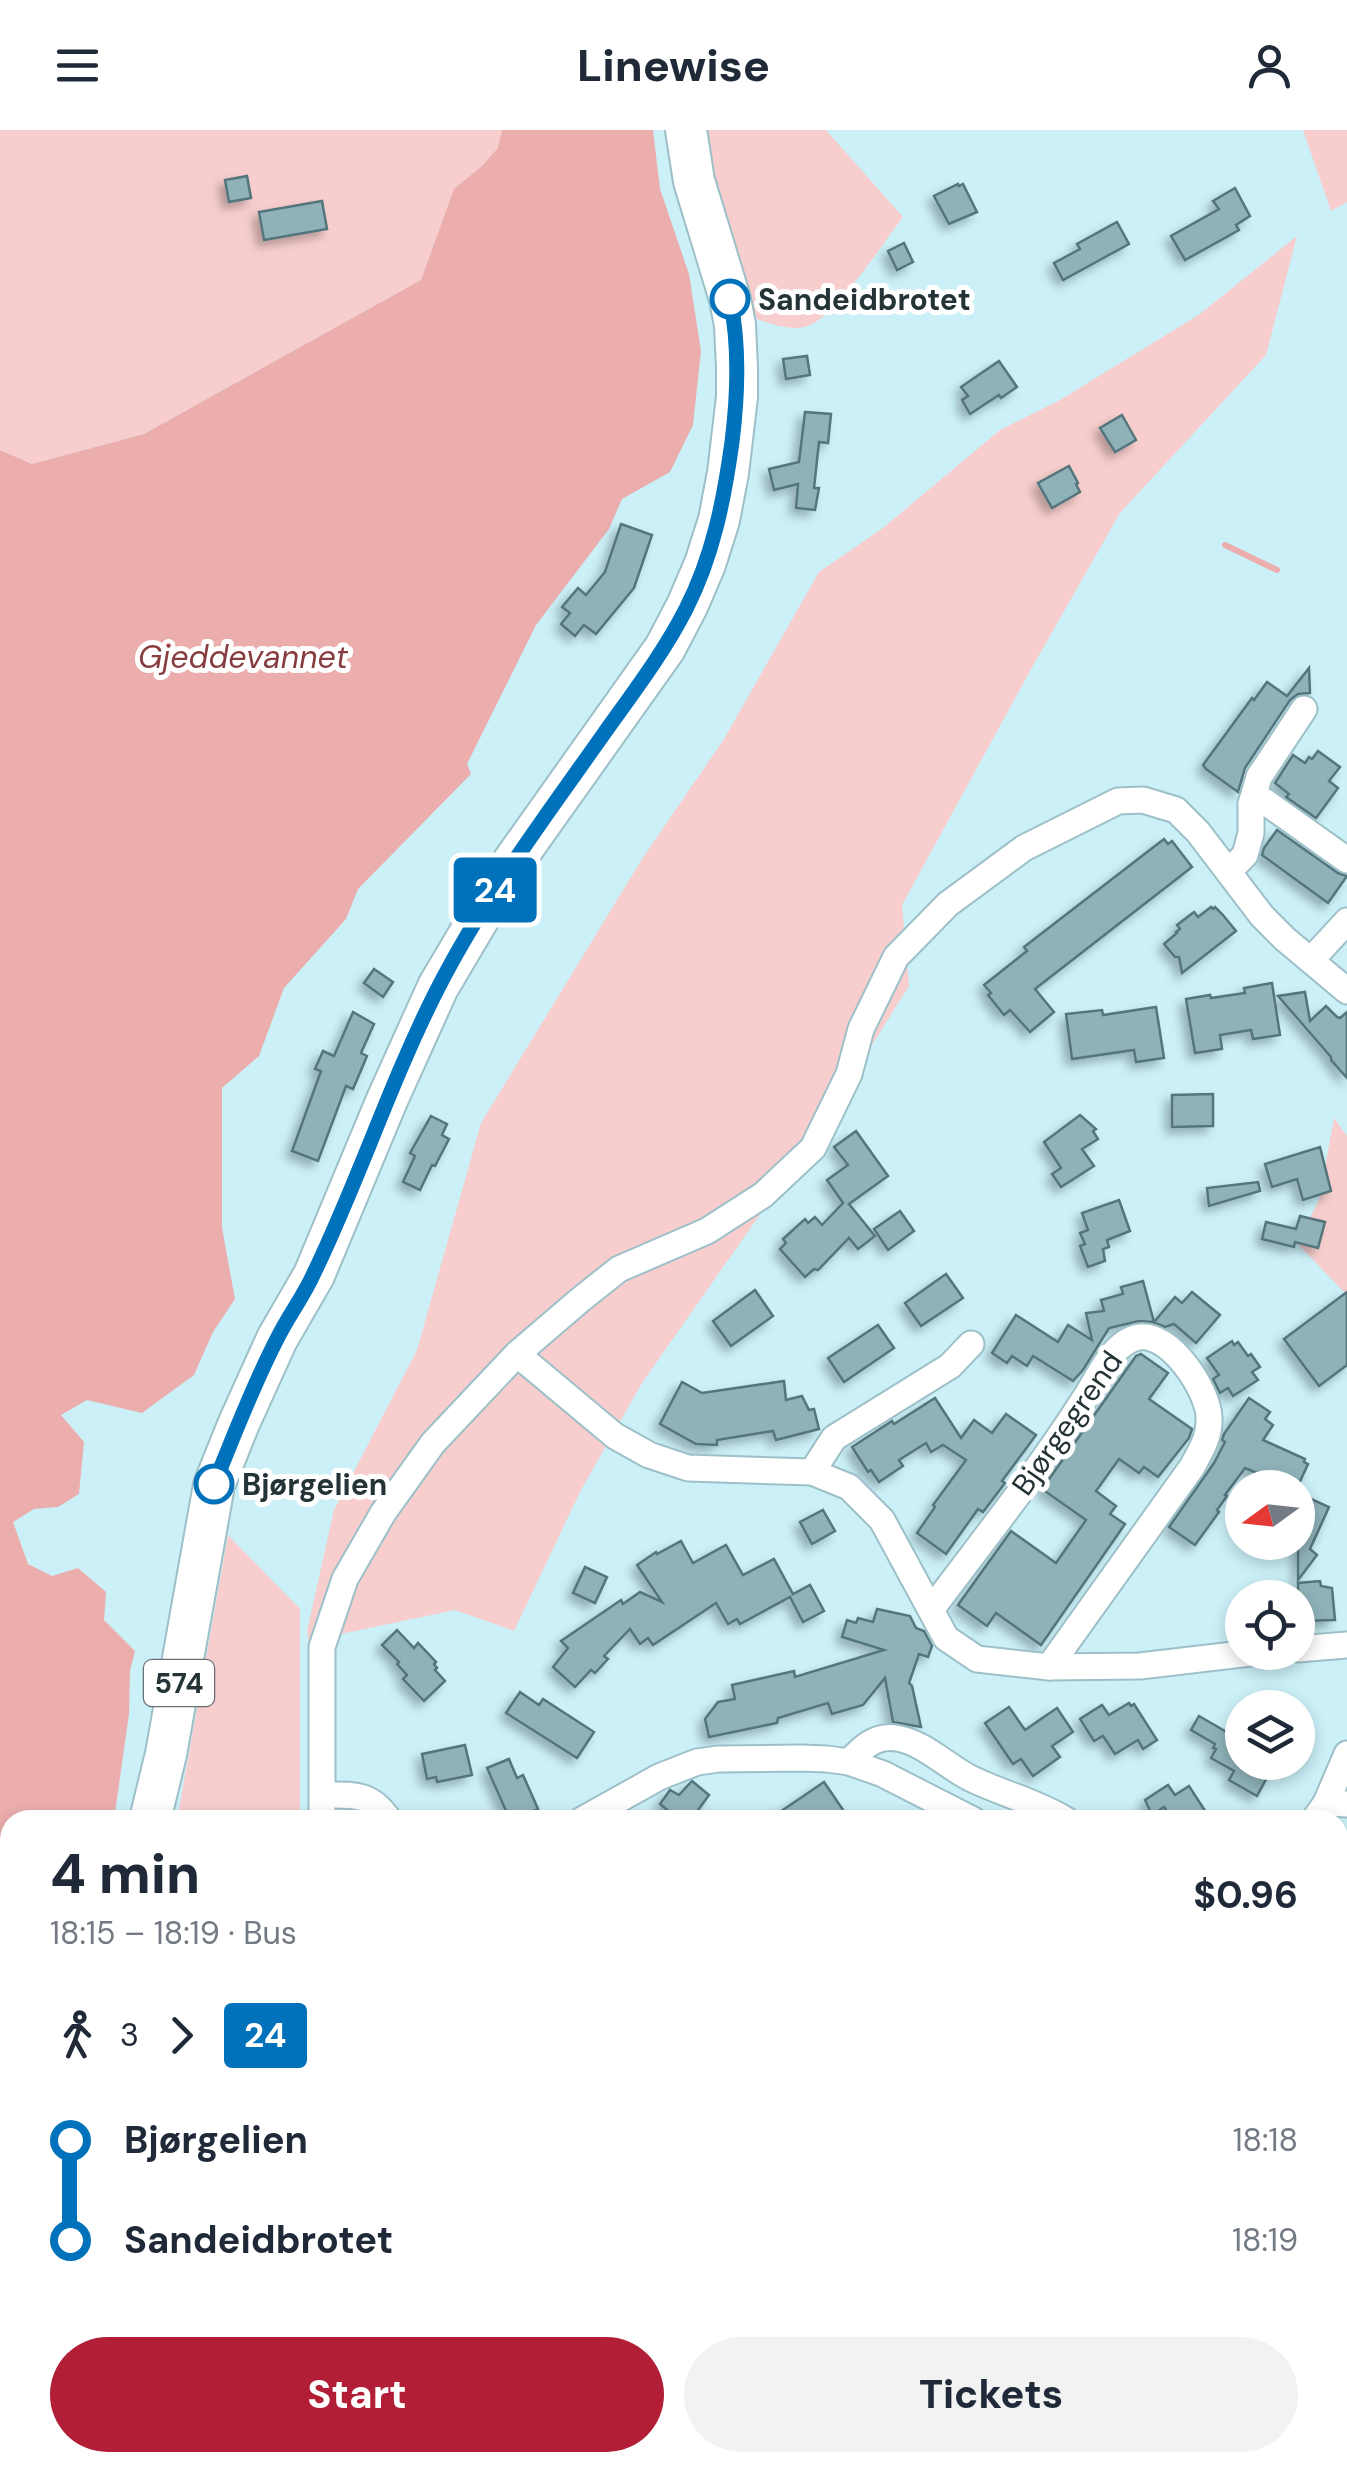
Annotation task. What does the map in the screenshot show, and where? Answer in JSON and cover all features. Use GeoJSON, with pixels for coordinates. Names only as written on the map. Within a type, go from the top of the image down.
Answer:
{"type":"FeatureCollection","features":[{"type":"Feature","properties":{"kind":"main road","name":"574"},"geometry":{"type":"LineString","coordinates":[[152,1810],[204,1545],[300,1332],[314,1275],[387,1100],[438,987],[506,872],[664,648],[688,606],[719,520],[737,396],[735,324],[694,181],[686,130]]}},
{"type":"Feature","properties":{"kind":"street"},"geometry":{"type":"LineString","coordinates":[[1229,871],[1245,855],[1251,833],[1251,804],[1259,777],[1304,709]]}},
{"type":"Feature","properties":{"kind":"street"},"geometry":{"type":"LineString","coordinates":[[382,1810],[368,1798],[352,1795],[323,1808],[322,1647],[345,1579],[384,1513],[434,1443],[517,1354],[619,1269],[707,1231],[763,1195],[813,1148],[849,1074],[862,1028],[896,956],[948,904],[1024,848],[1118,801],[1143,800],[1176,810],[1198,832],[1262,916],[1347,991]]}},
{"type":"Feature","properties":{"kind":"street"},"geometry":{"type":"LineString","coordinates":[[1251,804],[1264,801],[1347,860]]}},
{"type":"Feature","properties":{"kind":"street"},"geometry":{"type":"LineString","coordinates":[[1311,960],[1347,921]]}},
{"type":"Feature","properties":{"kind":"street","name":"Bjørgegrend"},"geometry":{"type":"LineString","coordinates":[[931,1610],[1057,1442],[1119,1344],[1140,1336],[1159,1339],[1186,1364],[1209,1412],[1208,1436],[1192,1467],[1048,1667]]}},
{"type":"Feature","properties":{"kind":"street"},"geometry":{"type":"LineString","coordinates":[[812,1472],[834,1438],[950,1366],[971,1344]]}},
{"type":"Feature","properties":{"kind":"street"},"geometry":{"type":"LineString","coordinates":[[517,1354],[615,1436],[648,1456],[688,1468],[812,1472],[849,1487],[882,1520],[946,1638],[977,1659],[1048,1667],[1140,1666],[1225,1656]]}},
{"type":"Feature","properties":{"kind":"street"},"geometry":{"type":"LineString","coordinates":[[1315,1647],[1347,1645]]}},
{"type":"Feature","properties":{"kind":"street"},"geometry":{"type":"LineString","coordinates":[[849,1762],[865,1745],[894,1738],[916,1744],[971,1779],[1050,1810]]}},
{"type":"Feature","properties":{"kind":"street"},"geometry":{"type":"LineString","coordinates":[[1329,1809],[1347,1754]]}},
{"type":"Feature","properties":{"kind":"street"},"geometry":{"type":"LineString","coordinates":[[600,1810],[659,1777],[698,1762],[802,1758],[849,1762],[883,1774],[953,1810]]}},
{"type":"Feature","properties":{"kind":"shaded area"},"geometry":{"type":"Polygon","coordinates":[[[0,130],[502,130],[499,148],[454,190],[421,280],[144,434],[32,464],[0,450],[0,130]]]}},
{"type":"Feature","properties":{"kind":"shaded area"},"geometry":{"type":"Polygon","coordinates":[[[706,130],[826,130],[903,217],[834,307],[810,325],[790,328],[757,319],[711,179],[706,130]]]}},
{"type":"Feature","properties":{"kind":"shaded area"},"geometry":{"type":"Polygon","coordinates":[[[1303,130],[1347,130],[1347,202],[1331,211],[1303,130]]]}},
{"type":"Feature","properties":{"kind":"shaded area"},"geometry":{"type":"Polygon","coordinates":[[[1297,236],[1266,355],[1120,513],[902,905],[909,986],[815,1136],[642,1383],[581,1490],[514,1631],[455,1610],[336,1635],[335,1754],[324,1731],[307,1631],[334,1510],[417,1350],[481,1123],[642,859],[724,739],[819,572],[883,528],[1000,430],[1060,400],[1200,314],[1297,236]]]}},
{"type":"Feature","properties":{"kind":"shaded area"},"geometry":{"type":"Polygon","coordinates":[[[1334,1118],[1347,1136],[1347,1295],[1297,1243],[1319,1200],[1334,1118]]]}},
{"type":"Feature","properties":{"kind":"shaded area"},"geometry":{"type":"Polygon","coordinates":[[[228,1535],[300,1609],[300,1810],[179,1810],[228,1535]]]}},
{"type":"Feature","properties":{"kind":"water","name":"Gjeddevannet"},"geometry":{"type":"Polygon","coordinates":[[[502,130],[653,130],[660,189],[689,274],[701,351],[693,425],[670,472],[622,499],[609,529],[536,625],[467,764],[471,774],[358,889],[346,919],[284,988],[259,1056],[222,1088],[222,1228],[235,1299],[213,1332],[194,1375],[142,1413],[87,1400],[61,1415],[84,1442],[79,1494],[58,1507],[34,1509],[13,1522],[28,1564],[52,1576],[78,1568],[106,1592],[104,1620],[135,1651],[115,1810],[0,1810],[0,450],[32,464],[144,434],[421,280],[454,189],[498,148],[502,130]]]}},
{"type":"Feature","properties":{"kind":"building"},"geometry":{"type":"Polygon","coordinates":[[[247,176],[251,198],[229,202],[225,180],[247,176]]]}},
{"type":"Feature","properties":{"kind":"building"},"geometry":{"type":"Polygon","coordinates":[[[963,184],[977,212],[949,224],[934,196],[963,184]]]}},
{"type":"Feature","properties":{"kind":"building"},"geometry":{"type":"Polygon","coordinates":[[[1235,188],[1250,216],[1236,225],[1239,230],[1185,260],[1171,236],[1219,209],[1213,201],[1235,188]]]}},
{"type":"Feature","properties":{"kind":"building"},"geometry":{"type":"Polygon","coordinates":[[[322,201],[327,229],[264,240],[259,212],[322,201]]]}},
{"type":"Feature","properties":{"kind":"building"},"geometry":{"type":"Polygon","coordinates":[[[1117,222],[1129,244],[1063,280],[1054,263],[1080,249],[1077,244],[1117,222]]]}},
{"type":"Feature","properties":{"kind":"building"},"geometry":{"type":"Polygon","coordinates":[[[904,243],[913,262],[897,270],[888,251],[904,243]]]}},
{"type":"Feature","properties":{"kind":"building"},"geometry":{"type":"Polygon","coordinates":[[[807,356],[810,375],[786,379],[783,359],[807,356]]]}},
{"type":"Feature","properties":{"kind":"building"},"geometry":{"type":"Polygon","coordinates":[[[999,361],[1017,387],[970,414],[962,400],[968,396],[961,387],[999,361]]]}},
{"type":"Feature","properties":{"kind":"building"},"geometry":{"type":"Polygon","coordinates":[[[805,412],[831,414],[828,443],[819,442],[815,510],[796,508],[798,484],[774,490],[769,469],[799,462],[805,412]]]}},
{"type":"Feature","properties":{"kind":"building"},"geometry":{"type":"Polygon","coordinates":[[[1122,415],[1136,440],[1115,452],[1100,428],[1122,415]]]}},
{"type":"Feature","properties":{"kind":"building"},"geometry":{"type":"Polygon","coordinates":[[[1069,466],[1080,492],[1052,508],[1038,483],[1069,466]]]}},
{"type":"Feature","properties":{"kind":"building"},"geometry":{"type":"Polygon","coordinates":[[[621,524],[652,535],[634,588],[596,634],[584,625],[575,636],[561,624],[570,613],[562,607],[578,588],[586,595],[605,572],[621,524]]]}},
{"type":"Feature","properties":{"kind":"building"},"geometry":{"type":"Polygon","coordinates":[[[1309,668],[1310,693],[1298,694],[1290,700],[1245,768],[1238,792],[1206,769],[1203,765],[1267,682],[1287,696],[1309,668]]]}},
{"type":"Feature","properties":{"kind":"building"},"geometry":{"type":"Polygon","coordinates":[[[1318,751],[1340,767],[1329,781],[1338,788],[1316,818],[1286,797],[1289,794],[1275,783],[1293,755],[1305,763],[1318,751]]]}},
{"type":"Feature","properties":{"kind":"building"},"geometry":{"type":"Polygon","coordinates":[[[1277,830],[1347,876],[1328,903],[1262,855],[1277,830]]]}},
{"type":"Feature","properties":{"kind":"building"},"geometry":{"type":"Polygon","coordinates":[[[1164,839],[1168,844],[1172,841],[1192,867],[1035,989],[1054,1012],[1030,1032],[1010,1010],[1004,1015],[984,985],[1027,951],[1024,947],[1164,839]]]}},
{"type":"Feature","properties":{"kind":"building"},"geometry":{"type":"Polygon","coordinates":[[[1211,907],[1236,931],[1182,973],[1179,957],[1164,944],[1180,929],[1177,925],[1194,912],[1198,917],[1211,907]]]}},
{"type":"Feature","properties":{"kind":"building"},"geometry":{"type":"Polygon","coordinates":[[[374,969],[393,982],[383,997],[364,983],[374,969]]]}},
{"type":"Feature","properties":{"kind":"building"},"geometry":{"type":"Polygon","coordinates":[[[1272,983],[1280,1035],[1253,1039],[1251,1030],[1220,1035],[1222,1049],[1195,1053],[1186,999],[1245,993],[1244,988],[1272,983]]]}},
{"type":"Feature","properties":{"kind":"building"},"geometry":{"type":"Polygon","coordinates":[[[1305,992],[1310,1021],[1326,1006],[1340,1018],[1347,1012],[1347,1078],[1278,996],[1305,992]]]}},
{"type":"Feature","properties":{"kind":"building"},"geometry":{"type":"Polygon","coordinates":[[[1156,1007],[1164,1058],[1136,1062],[1134,1050],[1072,1059],[1066,1014],[1102,1010],[1103,1015],[1156,1007]]]}},
{"type":"Feature","properties":{"kind":"building"},"geometry":{"type":"Polygon","coordinates":[[[353,1012],[374,1024],[361,1053],[367,1056],[353,1089],[346,1086],[318,1161],[292,1151],[321,1071],[315,1069],[323,1051],[334,1056],[353,1012]]]}},
{"type":"Feature","properties":{"kind":"building"},"geometry":{"type":"Polygon","coordinates":[[[1213,1094],[1213,1126],[1172,1127],[1172,1095],[1213,1094]]]}},
{"type":"Feature","properties":{"kind":"building"},"geometry":{"type":"Polygon","coordinates":[[[1080,1115],[1096,1129],[1093,1131],[1098,1139],[1082,1149],[1094,1166],[1061,1187],[1052,1174],[1061,1168],[1044,1142],[1080,1115]]]}},
{"type":"Feature","properties":{"kind":"building"},"geometry":{"type":"Polygon","coordinates":[[[431,1116],[447,1124],[442,1135],[449,1139],[420,1190],[403,1182],[415,1156],[410,1153],[431,1116]]]}},
{"type":"Feature","properties":{"kind":"building"},"geometry":{"type":"Polygon","coordinates":[[[856,1131],[888,1176],[849,1204],[875,1236],[858,1249],[849,1238],[818,1270],[805,1277],[780,1249],[786,1243],[783,1239],[805,1219],[808,1223],[815,1217],[822,1225],[843,1203],[827,1180],[848,1165],[834,1147],[856,1131]]]}},
{"type":"Feature","properties":{"kind":"building"},"geometry":{"type":"Polygon","coordinates":[[[1320,1147],[1331,1191],[1303,1200],[1297,1179],[1272,1187],[1265,1164],[1320,1147]]]}},
{"type":"Feature","properties":{"kind":"building"},"geometry":{"type":"Polygon","coordinates":[[[1258,1182],[1260,1191],[1209,1206],[1207,1188],[1258,1182]]]}},
{"type":"Feature","properties":{"kind":"building"},"geometry":{"type":"Polygon","coordinates":[[[1119,1200],[1130,1231],[1107,1240],[1109,1247],[1103,1249],[1105,1261],[1088,1267],[1080,1246],[1085,1244],[1080,1233],[1088,1230],[1082,1213],[1119,1200]]]}},
{"type":"Feature","properties":{"kind":"building"},"geometry":{"type":"Polygon","coordinates":[[[900,1211],[914,1231],[888,1250],[874,1229],[900,1211]]]}},
{"type":"Feature","properties":{"kind":"building"},"geometry":{"type":"Polygon","coordinates":[[[1300,1216],[1325,1222],[1318,1248],[1262,1239],[1266,1222],[1296,1229],[1300,1216]]]}},
{"type":"Feature","properties":{"kind":"building"},"geometry":{"type":"Polygon","coordinates":[[[946,1274],[963,1298],[921,1326],[905,1303],[946,1274]]]}},
{"type":"Feature","properties":{"kind":"building"},"geometry":{"type":"Polygon","coordinates":[[[1143,1281],[1154,1322],[1175,1297],[1182,1303],[1192,1292],[1220,1315],[1196,1343],[1174,1324],[1165,1327],[1139,1321],[1109,1328],[1073,1381],[1033,1356],[1027,1366],[1012,1356],[1007,1363],[992,1353],[1016,1315],[1058,1342],[1068,1325],[1092,1340],[1086,1313],[1104,1311],[1101,1300],[1123,1294],[1121,1287],[1143,1281]]]}},
{"type":"Feature","properties":{"kind":"building"},"geometry":{"type":"Polygon","coordinates":[[[755,1290],[773,1316],[731,1346],[713,1321],[755,1290]]]}},
{"type":"Feature","properties":{"kind":"building"},"geometry":{"type":"Polygon","coordinates":[[[1347,1292],[1347,1365],[1319,1386],[1284,1339],[1347,1292]]]}},
{"type":"Feature","properties":{"kind":"building"},"geometry":{"type":"Polygon","coordinates":[[[878,1325],[894,1348],[844,1382],[828,1358],[878,1325]]]}},
{"type":"Feature","properties":{"kind":"building"},"geometry":{"type":"Polygon","coordinates":[[[1232,1341],[1234,1345],[1238,1342],[1248,1356],[1251,1354],[1260,1367],[1252,1372],[1258,1380],[1233,1396],[1228,1388],[1220,1393],[1213,1379],[1219,1375],[1207,1358],[1232,1341]]]}},
{"type":"Feature","properties":{"kind":"building"},"geometry":{"type":"Polygon","coordinates":[[[1141,1354],[1168,1373],[1149,1399],[1192,1429],[1189,1438],[1158,1477],[1144,1467],[1139,1473],[1119,1459],[1096,1491],[1116,1506],[1110,1514],[1125,1524],[1041,1645],[996,1613],[987,1626],[958,1605],[1011,1531],[1056,1563],[1086,1520],[1042,1489],[1141,1354]]]}},
{"type":"Feature","properties":{"kind":"building"},"geometry":{"type":"Polygon","coordinates":[[[784,1381],[786,1400],[802,1396],[809,1410],[814,1409],[819,1429],[776,1440],[773,1431],[717,1440],[717,1445],[696,1444],[660,1424],[682,1382],[702,1393],[784,1381]]]}},
{"type":"Feature","properties":{"kind":"building"},"geometry":{"type":"Polygon","coordinates":[[[935,1398],[961,1438],[974,1420],[992,1433],[1006,1414],[1036,1435],[1002,1481],[1005,1483],[983,1512],[978,1509],[946,1554],[917,1533],[966,1460],[943,1445],[931,1452],[926,1443],[899,1460],[903,1466],[879,1482],[852,1447],[935,1398]]]}},
{"type":"Feature","properties":{"kind":"building"},"geometry":{"type":"Polygon","coordinates":[[[1249,1398],[1270,1412],[1265,1419],[1273,1425],[1263,1440],[1308,1464],[1305,1470],[1225,1470],[1225,1499],[1195,1545],[1169,1527],[1214,1463],[1225,1442],[1224,1434],[1249,1398]]]}},
{"type":"Feature","properties":{"kind":"building"},"geometry":{"type":"Polygon","coordinates":[[[1315,1501],[1329,1507],[1315,1538],[1315,1501]]]}},
{"type":"Feature","properties":{"kind":"building"},"geometry":{"type":"Polygon","coordinates":[[[823,1510],[835,1531],[812,1544],[800,1522],[823,1510]]]}},
{"type":"Feature","properties":{"kind":"building"},"geometry":{"type":"Polygon","coordinates":[[[681,1541],[693,1563],[726,1545],[743,1575],[774,1559],[793,1594],[810,1585],[824,1611],[803,1622],[790,1597],[740,1624],[737,1619],[728,1624],[716,1603],[653,1645],[648,1638],[640,1644],[630,1629],[604,1656],[608,1659],[595,1673],[591,1670],[575,1687],[553,1667],[568,1648],[561,1641],[621,1600],[623,1604],[640,1592],[662,1602],[637,1565],[681,1541]]]}},
{"type":"Feature","properties":{"kind":"building"},"geometry":{"type":"Polygon","coordinates":[[[1298,1560],[1313,1560],[1298,1580],[1298,1560]]]}},
{"type":"Feature","properties":{"kind":"building"},"geometry":{"type":"Polygon","coordinates":[[[585,1567],[607,1577],[595,1603],[573,1593],[585,1567]]]}},
{"type":"Feature","properties":{"kind":"building"},"geometry":{"type":"Polygon","coordinates":[[[1315,1581],[1332,1588],[1335,1620],[1315,1621],[1315,1581]]]}},
{"type":"Feature","properties":{"kind":"building"},"geometry":{"type":"Polygon","coordinates":[[[877,1609],[910,1616],[932,1646],[928,1657],[919,1654],[909,1683],[921,1727],[893,1722],[885,1678],[863,1705],[832,1714],[828,1703],[778,1718],[777,1723],[709,1737],[705,1719],[718,1702],[735,1699],[732,1685],[794,1671],[795,1677],[884,1650],[842,1637],[847,1620],[873,1622],[877,1609]]]}},
{"type":"Feature","properties":{"kind":"building"},"geometry":{"type":"Polygon","coordinates":[[[397,1630],[414,1648],[418,1643],[436,1662],[435,1670],[445,1681],[424,1701],[403,1679],[407,1675],[399,1662],[382,1645],[397,1630]]]}},
{"type":"Feature","properties":{"kind":"building"},"geometry":{"type":"Polygon","coordinates":[[[520,1692],[539,1705],[543,1699],[594,1732],[577,1758],[506,1713],[520,1692]]]}},
{"type":"Feature","properties":{"kind":"building"},"geometry":{"type":"Polygon","coordinates":[[[1134,1704],[1157,1740],[1143,1749],[1138,1740],[1115,1754],[1103,1736],[1094,1741],[1080,1719],[1102,1705],[1109,1715],[1134,1704]]]}},
{"type":"Feature","properties":{"kind":"building"},"geometry":{"type":"Polygon","coordinates":[[[1009,1707],[1025,1730],[1057,1708],[1073,1732],[1052,1746],[1060,1757],[1033,1776],[1021,1759],[1013,1764],[985,1723],[1009,1707]]]}},
{"type":"Feature","properties":{"kind":"building"},"geometry":{"type":"Polygon","coordinates":[[[1199,1716],[1225,1731],[1225,1766],[1211,1758],[1215,1744],[1191,1730],[1199,1716]]]}},
{"type":"Feature","properties":{"kind":"building"},"geometry":{"type":"Polygon","coordinates":[[[465,1745],[472,1775],[437,1782],[436,1777],[427,1779],[422,1754],[465,1745]]]}},
{"type":"Feature","properties":{"kind":"building"},"geometry":{"type":"Polygon","coordinates":[[[509,1759],[517,1778],[523,1775],[538,1809],[506,1810],[487,1768],[509,1759]]]}},
{"type":"Feature","properties":{"kind":"building"},"geometry":{"type":"Polygon","coordinates":[[[1229,1780],[1266,1780],[1257,1796],[1229,1780]]]}},
{"type":"Feature","properties":{"kind":"building"},"geometry":{"type":"Polygon","coordinates":[[[692,1781],[709,1795],[698,1810],[667,1810],[660,1804],[670,1790],[679,1795],[692,1781]]]}},
{"type":"Feature","properties":{"kind":"building"},"geometry":{"type":"Polygon","coordinates":[[[824,1782],[843,1810],[783,1810],[824,1782]]]}},
{"type":"Feature","properties":{"kind":"building"},"geometry":{"type":"Polygon","coordinates":[[[1168,1785],[1175,1795],[1189,1786],[1205,1810],[1150,1810],[1145,1800],[1168,1785]]]}},
{"type":"Feature","properties":{"kind":"waterway"},"geometry":{"type":"LineString","coordinates":[[1225,545],[1277,570]]}},
{"type":"Feature","properties":{"kind":"bus line","name":"24"},"geometry":{"type":"LineString","coordinates":[[214,1484],[276,1339],[314,1275],[438,987],[506,872],[664,648],[688,606],[719,520],[728,474],[737,396],[735,324],[730,299]]}},
{"type":"Feature","properties":{"kind":"place","name":"Sandeidbrotet"},"geometry":{"type":"Point","coordinates":[730,299]}},
{"type":"Feature","properties":{"kind":"place","name":"Bjørgelien"},"geometry":{"type":"Point","coordinates":[214,1484]}}]}
